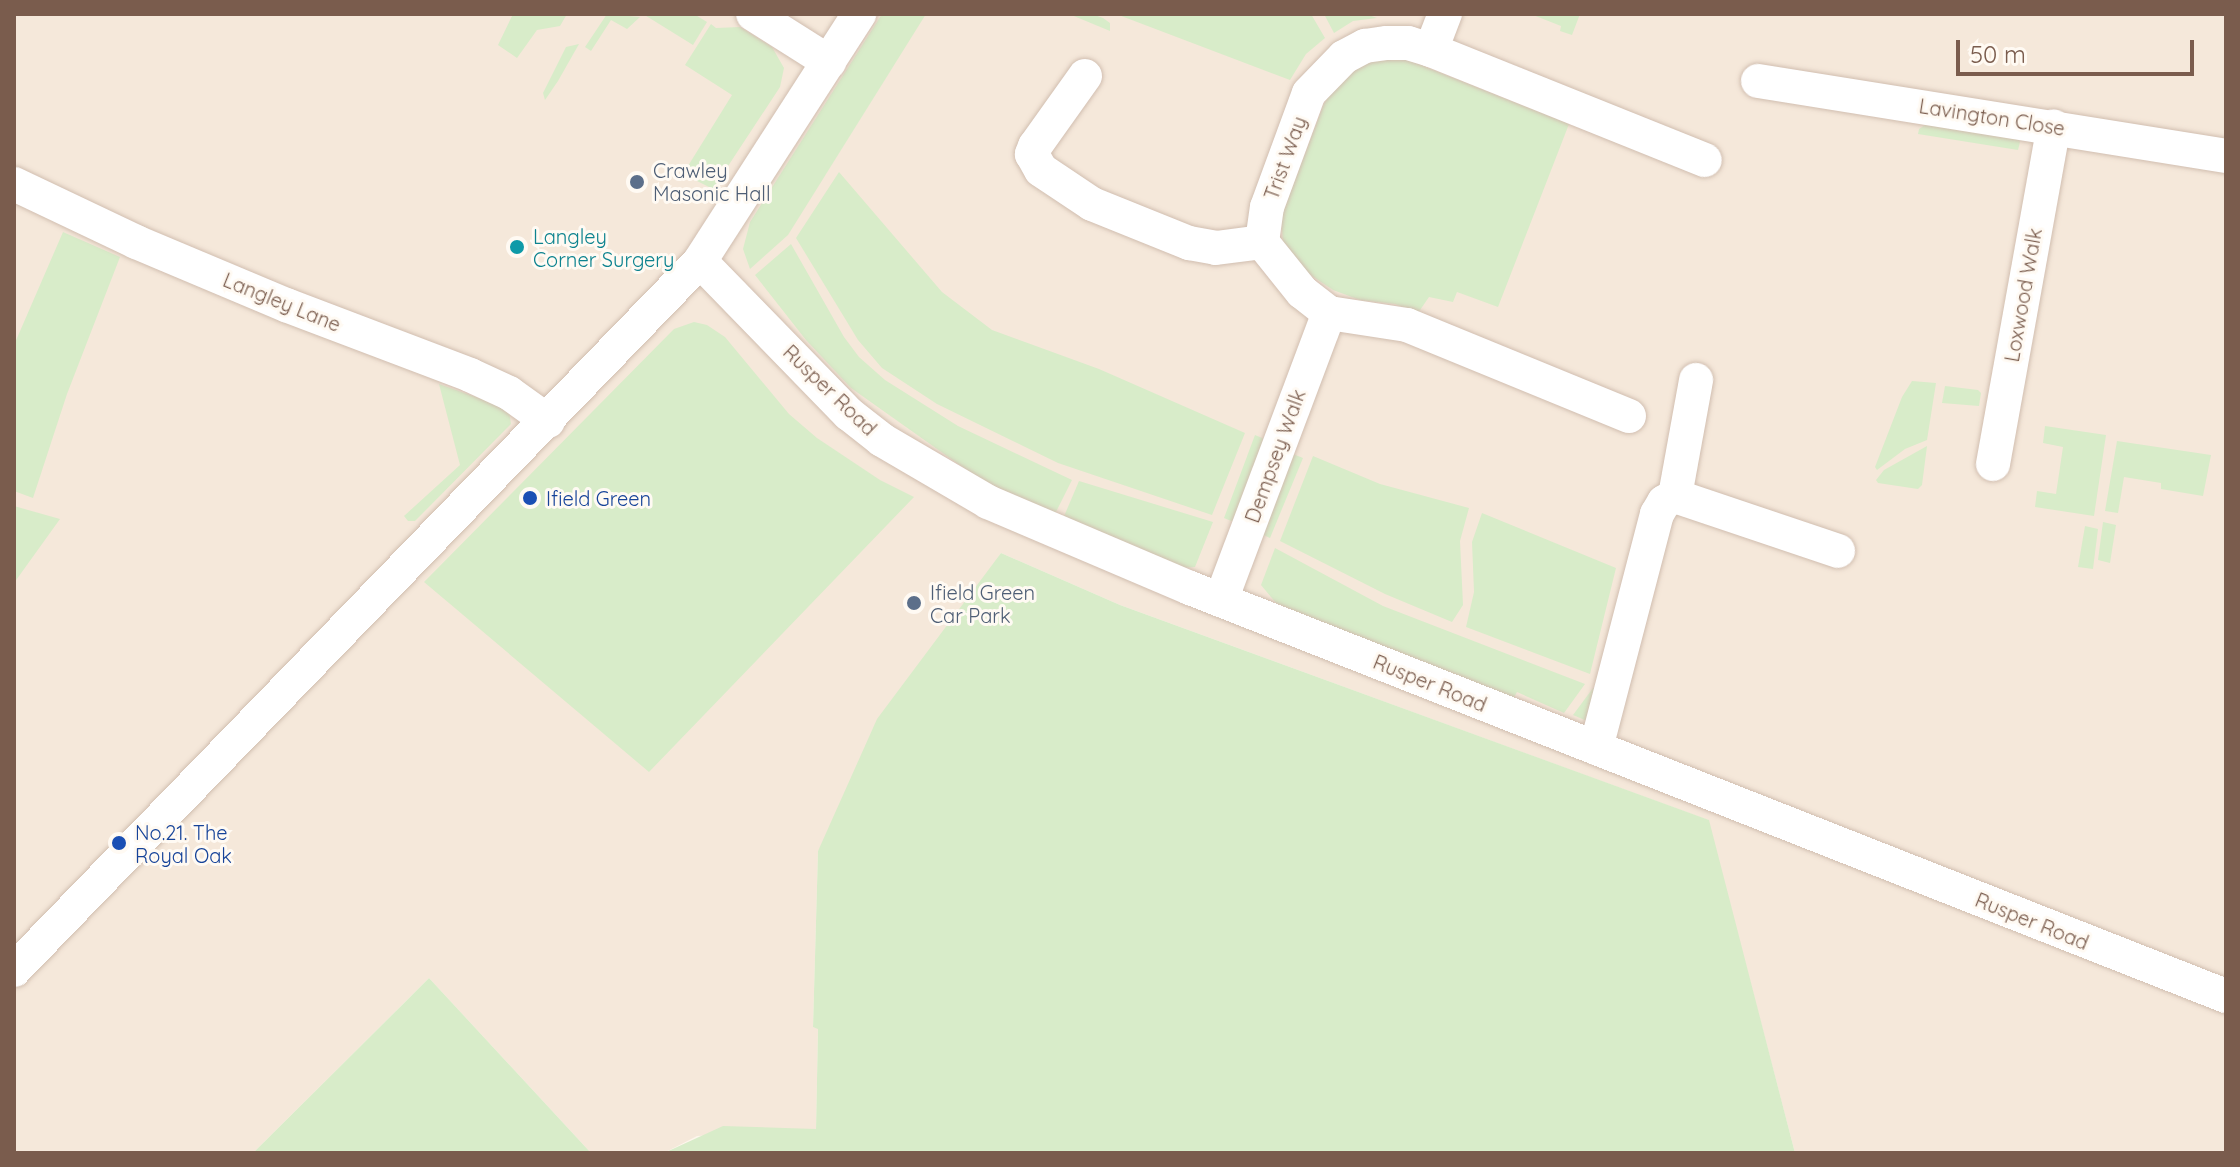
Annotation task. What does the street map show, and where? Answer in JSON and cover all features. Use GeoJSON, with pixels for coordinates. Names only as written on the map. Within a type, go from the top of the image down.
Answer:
{"type":"FeatureCollection","features":[{"type":"Feature","properties":{"kind":"street"},"geometry":{"type":"LineString","coordinates":[[753,14],[829,62]]}},
{"type":"Feature","properties":{"kind":"street"},"geometry":{"type":"LineString","coordinates":[[14,970],[700,261],[859,14]]}},
{"type":"Feature","properties":{"kind":"street"},"geometry":{"type":"LineString","coordinates":[[1431,50],[1445,14]]}},
{"type":"Feature","properties":{"kind":"street","name":"Trist Way"},"geometry":{"type":"LineString","coordinates":[[1262,242],[1267,207],[1309,93],[1326,72],[1365,46],[1408,43],[1431,50],[1705,160]]}},
{"type":"Feature","properties":{"kind":"street"},"geometry":{"type":"LineString","coordinates":[[1085,76],[1032,154],[1041,170],[1092,204],[1189,243],[1216,248],[1262,242],[1302,292],[1329,313],[1407,325],[1629,416]]}},
{"type":"Feature","properties":{"kind":"street","name":"Lavington Close"},"geometry":{"type":"LineString","coordinates":[[1758,81],[2054,126],[2226,156]]}},
{"type":"Feature","properties":{"kind":"street","name":"Loxwood Walk"},"geometry":{"type":"LineString","coordinates":[[1993,464],[2054,126]]}},
{"type":"Feature","properties":{"kind":"street","name":"Langley Lane"},"geometry":{"type":"LineString","coordinates":[[14,184],[136,242],[286,305],[470,375],[509,393],[548,421]]}},
{"type":"Feature","properties":{"kind":"street","name":"Rusper Road"},"geometry":{"type":"LineString","coordinates":[[700,261],[849,414],[882,440],[988,502],[1221,600],[2226,996]]}},
{"type":"Feature","properties":{"kind":"street","name":"Dempsey Walk"},"geometry":{"type":"LineString","coordinates":[[1221,600],[1329,313]]}},
{"type":"Feature","properties":{"kind":"street"},"geometry":{"type":"LineString","coordinates":[[1675,496],[1696,380]]}},
{"type":"Feature","properties":{"kind":"street"},"geometry":{"type":"LineString","coordinates":[[1596,748],[1657,514],[1664,502],[1675,496],[1838,551]]}},
{"type":"Feature","properties":{"kind":"shaded area"},"geometry":{"type":"Polygon","coordinates":[[[14,14],[2226,14],[2226,1153],[1795,1153],[1708,820],[1120,605],[1001,553],[818,851],[813,1027],[818,1028],[816,1129],[697,1136],[664,1153],[591,1153],[429,978],[253,1153],[14,1153],[14,14]]]}},
{"type":"Feature","properties":{"kind":"green space"},"geometry":{"type":"Polygon","coordinates":[[[513,14],[567,14],[560,26],[537,30],[517,58],[498,45],[513,14]]]}},
{"type":"Feature","properties":{"kind":"green space"},"geometry":{"type":"Polygon","coordinates":[[[607,14],[640,17],[627,29],[611,20],[591,51],[585,47],[607,14]]]}},
{"type":"Feature","properties":{"kind":"green space"},"geometry":{"type":"Polygon","coordinates":[[[643,14],[694,14],[707,22],[693,45],[643,14]]]}},
{"type":"Feature","properties":{"kind":"green space"},"geometry":{"type":"Polygon","coordinates":[[[882,14],[926,14],[788,235],[750,269],[743,249],[750,222],[882,14]]]}},
{"type":"Feature","properties":{"kind":"green space"},"geometry":{"type":"Polygon","coordinates":[[[1069,14],[1092,14],[1103,18],[1110,23],[1110,31],[1069,14]]]}},
{"type":"Feature","properties":{"kind":"green space"},"geometry":{"type":"Polygon","coordinates":[[[1116,14],[1311,14],[1325,38],[1306,54],[1290,80],[1116,14]]]}},
{"type":"Feature","properties":{"kind":"green space"},"geometry":{"type":"Polygon","coordinates":[[[1324,14],[1366,14],[1377,18],[1353,21],[1334,33],[1324,14]]]}},
{"type":"Feature","properties":{"kind":"green space"},"geometry":{"type":"Polygon","coordinates":[[[1580,14],[1572,35],[1560,31],[1561,26],[1533,15],[1580,14]]]}},
{"type":"Feature","properties":{"kind":"green space"},"geometry":{"type":"Polygon","coordinates":[[[711,24],[716,28],[740,27],[772,47],[784,68],[780,87],[713,189],[683,174],[732,95],[685,65],[711,24]]]}},
{"type":"Feature","properties":{"kind":"green space"},"geometry":{"type":"Polygon","coordinates":[[[579,44],[545,100],[543,93],[566,47],[579,44]]]}},
{"type":"Feature","properties":{"kind":"green space"},"geometry":{"type":"Polygon","coordinates":[[[1375,57],[1403,58],[1569,124],[1498,307],[1457,292],[1453,302],[1429,297],[1418,313],[1395,304],[1360,300],[1333,290],[1303,270],[1283,242],[1281,217],[1324,104],[1335,84],[1354,65],[1375,57]]]}},
{"type":"Feature","properties":{"kind":"green space"},"geometry":{"type":"Polygon","coordinates":[[[1928,123],[2018,138],[2018,150],[1918,134],[1919,129],[1928,123]]]}},
{"type":"Feature","properties":{"kind":"green space"},"geometry":{"type":"Polygon","coordinates":[[[839,172],[942,292],[992,330],[1099,369],[1245,433],[1212,515],[1058,463],[937,404],[882,368],[858,340],[796,238],[839,172]]]}},
{"type":"Feature","properties":{"kind":"green space"},"geometry":{"type":"Polygon","coordinates":[[[63,232],[120,257],[67,394],[33,498],[14,491],[14,345],[63,232]]]}},
{"type":"Feature","properties":{"kind":"green space"},"geometry":{"type":"Polygon","coordinates":[[[791,244],[844,337],[859,357],[885,380],[958,426],[1072,480],[1054,516],[978,478],[851,388],[806,340],[755,275],[791,244]]]}},
{"type":"Feature","properties":{"kind":"green space"},"geometry":{"type":"Polygon","coordinates":[[[694,322],[707,325],[725,337],[789,414],[817,438],[880,480],[914,497],[649,772],[424,582],[674,329],[694,322]]]}},
{"type":"Feature","properties":{"kind":"green space"},"geometry":{"type":"Polygon","coordinates":[[[1912,381],[1936,383],[1927,440],[1905,449],[1877,470],[1875,467],[1902,397],[1912,381]]]}},
{"type":"Feature","properties":{"kind":"green space"},"geometry":{"type":"Polygon","coordinates":[[[439,384],[504,407],[509,411],[511,424],[415,521],[408,521],[404,516],[460,465],[439,384]]]}},
{"type":"Feature","properties":{"kind":"green space"},"geometry":{"type":"Polygon","coordinates":[[[1945,386],[1978,390],[1981,393],[1979,406],[1942,403],[1945,386]]]}},
{"type":"Feature","properties":{"kind":"green space"},"geometry":{"type":"Polygon","coordinates":[[[2045,426],[2106,435],[2094,516],[2035,507],[2037,491],[2056,494],[2063,447],[2043,443],[2045,426]]]}},
{"type":"Feature","properties":{"kind":"green space"},"geometry":{"type":"Polygon","coordinates":[[[1255,435],[1267,440],[1236,523],[1224,518],[1255,435]]]}},
{"type":"Feature","properties":{"kind":"green space"},"geometry":{"type":"Polygon","coordinates":[[[2117,441],[2211,455],[2203,496],[2161,489],[2161,483],[2124,477],[2118,513],[2105,511],[2117,441]]]}},
{"type":"Feature","properties":{"kind":"green space"},"geometry":{"type":"Polygon","coordinates":[[[1927,446],[1922,485],[1918,489],[1878,483],[1876,480],[1884,470],[1927,446]]]}},
{"type":"Feature","properties":{"kind":"green space"},"geometry":{"type":"Polygon","coordinates":[[[1293,454],[1303,458],[1270,538],[1261,534],[1293,454]]]}},
{"type":"Feature","properties":{"kind":"green space"},"geometry":{"type":"Polygon","coordinates":[[[1313,456],[1380,484],[1469,508],[1460,541],[1463,605],[1452,622],[1385,594],[1280,541],[1313,456]]]}},
{"type":"Feature","properties":{"kind":"green space"},"geometry":{"type":"Polygon","coordinates":[[[1079,481],[1213,522],[1195,567],[1181,568],[1062,521],[1079,481]]]}},
{"type":"Feature","properties":{"kind":"green space"},"geometry":{"type":"Polygon","coordinates":[[[14,506],[60,519],[14,583],[14,506]]]}},
{"type":"Feature","properties":{"kind":"green space"},"geometry":{"type":"Polygon","coordinates":[[[1482,513],[1616,568],[1590,674],[1466,627],[1474,592],[1472,542],[1482,513]]]}},
{"type":"Feature","properties":{"kind":"green space"},"geometry":{"type":"Polygon","coordinates":[[[2103,522],[2116,525],[2110,563],[2098,560],[2103,522]]]}},
{"type":"Feature","properties":{"kind":"green space"},"geometry":{"type":"Polygon","coordinates":[[[2085,526],[2098,529],[2093,569],[2078,567],[2085,526]]]}},
{"type":"Feature","properties":{"kind":"green space"},"geometry":{"type":"Polygon","coordinates":[[[1275,548],[1383,606],[1585,684],[1564,713],[1517,692],[1512,701],[1276,603],[1261,585],[1275,548]]]}},
{"type":"Feature","properties":{"kind":"green space"},"geometry":{"type":"Polygon","coordinates":[[[1001,553],[1120,605],[1709,820],[1795,1153],[664,1153],[723,1126],[816,1129],[818,1029],[813,1027],[818,851],[877,719],[1001,553]]]}},
{"type":"Feature","properties":{"kind":"green space"},"geometry":{"type":"Polygon","coordinates":[[[1593,688],[1606,693],[1594,724],[1573,715],[1593,688]]]}},
{"type":"Feature","properties":{"kind":"green space"},"geometry":{"type":"Polygon","coordinates":[[[429,978],[591,1153],[253,1153],[401,1006],[429,978]]]}},
{"type":"Feature","properties":{"kind":"place","name":"Crawley Masonic Hall"},"geometry":{"type":"Point","coordinates":[637,182]}},
{"type":"Feature","properties":{"kind":"place","name":"Langley Corner Surgery"},"geometry":{"type":"Point","coordinates":[517,247]}},
{"type":"Feature","properties":{"kind":"place","name":"Ifield Green"},"geometry":{"type":"Point","coordinates":[530,498]}},
{"type":"Feature","properties":{"kind":"place","name":"Ifield Green Car Park"},"geometry":{"type":"Point","coordinates":[914,603]}},
{"type":"Feature","properties":{"kind":"place","name":"No.21. The Royal Oak"},"geometry":{"type":"Point","coordinates":[119,843]}}]}
